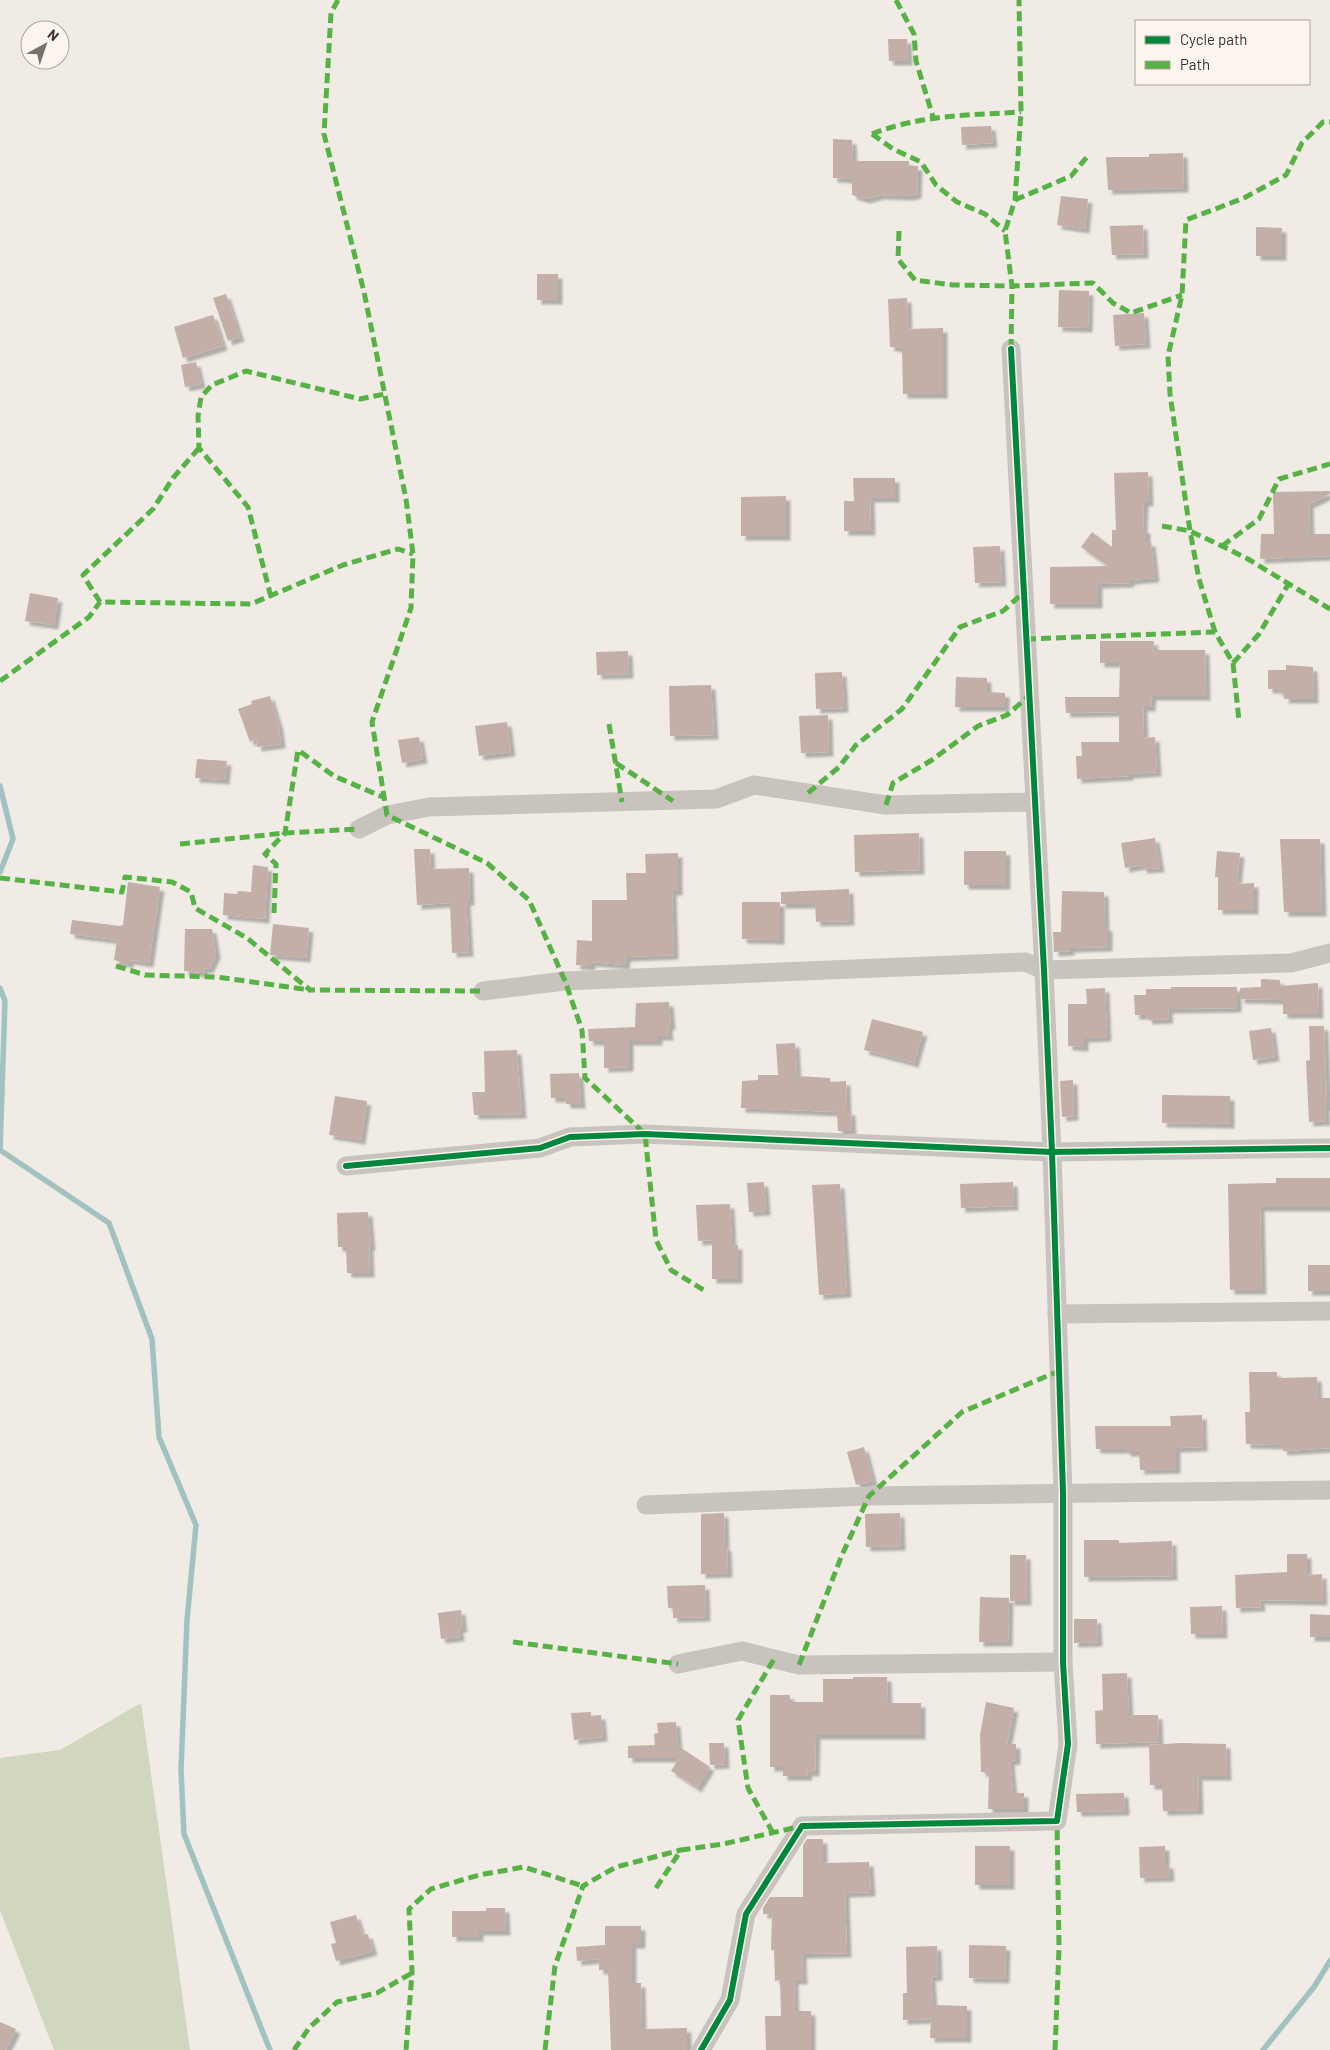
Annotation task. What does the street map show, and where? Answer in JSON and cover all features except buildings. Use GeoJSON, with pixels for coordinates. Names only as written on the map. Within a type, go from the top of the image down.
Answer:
{"type":"FeatureCollection","features":[{"type":"Feature","properties":{"kind":"street"},"geometry":{"type":"LineString","coordinates":[[701,2050],[730,2000],[746,1914],[802,1826],[1057,1821],[1068,1744],[1063,1662],[1063,1493],[1044,970],[1011,349]]}},
{"type":"Feature","properties":{"kind":"street"},"geometry":{"type":"LineString","coordinates":[[359,829],[387,815],[429,807],[716,799],[754,785],[886,805],[1035,802]]}},
{"type":"Feature","properties":{"kind":"street"},"geometry":{"type":"LineString","coordinates":[[483,991],[565,981],[1025,962],[1044,970],[1291,963],[1330,953]]}},
{"type":"Feature","properties":{"kind":"street"},"geometry":{"type":"LineString","coordinates":[[346,1166],[540,1148],[570,1137],[645,1134],[1052,1152],[1330,1148]]}},
{"type":"Feature","properties":{"kind":"street"},"geometry":{"type":"LineString","coordinates":[[1057,1314],[1330,1311]]}},
{"type":"Feature","properties":{"kind":"street"},"geometry":{"type":"LineString","coordinates":[[646,1505],[870,1496],[1330,1490]]}},
{"type":"Feature","properties":{"kind":"street"},"geometry":{"type":"LineString","coordinates":[[678,1664],[742,1651],[800,1665],[1063,1662]]}},
{"type":"Feature","properties":{"kind":"green space"},"geometry":{"type":"Polygon","coordinates":[[[141,1703],[190,2050],[54,2050],[0,1910],[0,1758],[60,1750],[141,1703]]]}},
{"type":"Feature","properties":{"kind":"waterway"},"geometry":{"type":"LineString","coordinates":[[0,786],[13,839],[0,872]]}},
{"type":"Feature","properties":{"kind":"waterway"},"geometry":{"type":"LineString","coordinates":[[0,988],[5,1001],[0,1150],[109,1223],[152,1339],[159,1437],[196,1525],[187,1620],[181,1770],[184,1834],[270,2050]]}},
{"type":"Feature","properties":{"kind":"waterway"},"geometry":{"type":"LineString","coordinates":[[1263,2050],[1314,1987],[1330,1961]]}},
{"type":"Feature","properties":{"kind":"marked path"},"geometry":{"type":"LineString","coordinates":[[338,0],[331,13],[324,134],[364,292],[406,499],[413,554],[411,608],[372,722],[387,815],[487,863],[529,900],[565,981],[582,1030],[585,1078],[645,1134],[656,1240],[671,1270],[707,1292]]}},
{"type":"Feature","properties":{"kind":"marked path"},"geometry":{"type":"LineString","coordinates":[[896,0],[914,34],[916,61],[933,117]]}},
{"type":"Feature","properties":{"kind":"marked path"},"geometry":{"type":"LineString","coordinates":[[1011,349],[1012,286],[1005,231],[1015,200],[1021,112],[1019,0]]}},
{"type":"Feature","properties":{"kind":"marked path"},"geometry":{"type":"LineString","coordinates":[[872,134],[926,119],[1021,112]]}},
{"type":"Feature","properties":{"kind":"marked path"},"geometry":{"type":"LineString","coordinates":[[1215,632],[1199,579],[1170,394],[1168,356],[1182,295],[1186,220],[1244,198],[1286,175],[1302,143],[1323,122],[1330,122]]}},
{"type":"Feature","properties":{"kind":"marked path"},"geometry":{"type":"LineString","coordinates":[[872,134],[893,149],[921,162],[936,185],[957,202],[985,214],[1005,231]]}},
{"type":"Feature","properties":{"kind":"marked path"},"geometry":{"type":"LineString","coordinates":[[1015,200],[1071,176],[1087,157]]}},
{"type":"Feature","properties":{"kind":"marked path"},"geometry":{"type":"LineString","coordinates":[[899,231],[898,259],[915,280],[953,285],[1012,286],[1093,283],[1113,303],[1131,313],[1182,295]]}},
{"type":"Feature","properties":{"kind":"marked path"},"geometry":{"type":"LineString","coordinates":[[271,597],[248,507],[199,448],[198,416],[201,397],[212,385],[246,371],[360,399],[385,394]]}},
{"type":"Feature","properties":{"kind":"marked path"},"geometry":{"type":"LineString","coordinates":[[199,448],[173,478],[153,509],[83,575],[100,602],[251,604],[343,565],[398,549],[413,554]]}},
{"type":"Feature","properties":{"kind":"marked path"},"geometry":{"type":"LineString","coordinates":[[1222,546],[1259,519],[1279,479],[1330,464]]}},
{"type":"Feature","properties":{"kind":"marked path"},"geometry":{"type":"LineString","coordinates":[[1162,526],[1190,531],[1222,546],[1248,559],[1330,609]]}},
{"type":"Feature","properties":{"kind":"marked path"},"geometry":{"type":"LineString","coordinates":[[1233,663],[1259,634],[1289,583]]}},
{"type":"Feature","properties":{"kind":"marked path"},"geometry":{"type":"LineString","coordinates":[[808,793],[839,767],[856,745],[902,709],[960,627],[1003,611],[1024,592]]}},
{"type":"Feature","properties":{"kind":"marked path"},"geometry":{"type":"LineString","coordinates":[[0,681],[89,617],[100,602]]}},
{"type":"Feature","properties":{"kind":"marked path"},"geometry":{"type":"LineString","coordinates":[[1026,639],[1215,632],[1233,663],[1239,721]]}},
{"type":"Feature","properties":{"kind":"marked path"},"geometry":{"type":"LineString","coordinates":[[886,805],[893,783],[932,760],[978,726],[1007,715],[1029,696]]}},
{"type":"Feature","properties":{"kind":"marked path"},"geometry":{"type":"LineString","coordinates":[[609,724],[622,802]]}},
{"type":"Feature","properties":{"kind":"marked path"},"geometry":{"type":"LineString","coordinates":[[274,913],[276,864],[265,854],[285,833],[298,750],[334,776],[385,798]]}},
{"type":"Feature","properties":{"kind":"marked path"},"geometry":{"type":"LineString","coordinates":[[616,763],[673,801]]}},
{"type":"Feature","properties":{"kind":"marked path"},"geometry":{"type":"LineString","coordinates":[[180,844],[285,833],[359,829]]}},
{"type":"Feature","properties":{"kind":"marked path"},"geometry":{"type":"LineString","coordinates":[[0,878],[122,892],[125,877],[172,882],[191,892],[195,908],[247,938],[310,990],[483,991]]}},
{"type":"Feature","properties":{"kind":"marked path"},"geometry":{"type":"LineString","coordinates":[[116,966],[145,975],[217,977],[310,990]]}},
{"type":"Feature","properties":{"kind":"marked path"},"geometry":{"type":"LineString","coordinates":[[799,1665],[842,1555],[869,1496],[962,1412],[1059,1371]]}},
{"type":"Feature","properties":{"kind":"marked path"},"geometry":{"type":"LineString","coordinates":[[513,1642],[678,1664]]}},
{"type":"Feature","properties":{"kind":"marked path"},"geometry":{"type":"LineString","coordinates":[[773,1833],[748,1788],[738,1720],[774,1659]]}},
{"type":"Feature","properties":{"kind":"marked path"},"geometry":{"type":"LineString","coordinates":[[1055,2050],[1059,1948],[1057,1821]]}},
{"type":"Feature","properties":{"kind":"marked path"},"geometry":{"type":"LineString","coordinates":[[656,1888],[681,1850],[723,1844],[802,1826]]}},
{"type":"Feature","properties":{"kind":"marked path"},"geometry":{"type":"LineString","coordinates":[[545,2050],[555,1966],[583,1886],[616,1867],[681,1850]]}},
{"type":"Feature","properties":{"kind":"marked path"},"geometry":{"type":"LineString","coordinates":[[406,2050],[412,1973],[409,1909],[431,1889],[479,1875],[524,1867],[583,1886]]}},
{"type":"Feature","properties":{"kind":"marked path"},"geometry":{"type":"LineString","coordinates":[[294,2050],[309,2028],[337,2002],[377,1993],[412,1973]]}},
{"type":"Feature","properties":{"kind":"cycle path"},"geometry":{"type":"LineString","coordinates":[[701,2050],[730,2000],[746,1914],[802,1826],[1057,1821],[1068,1744],[1063,1662],[1063,1493],[1044,970],[1011,349]]}},
{"type":"Feature","properties":{"kind":"cycle path"},"geometry":{"type":"LineString","coordinates":[[346,1166],[540,1148],[570,1137],[645,1134],[1052,1152],[1330,1148]]}}]}
